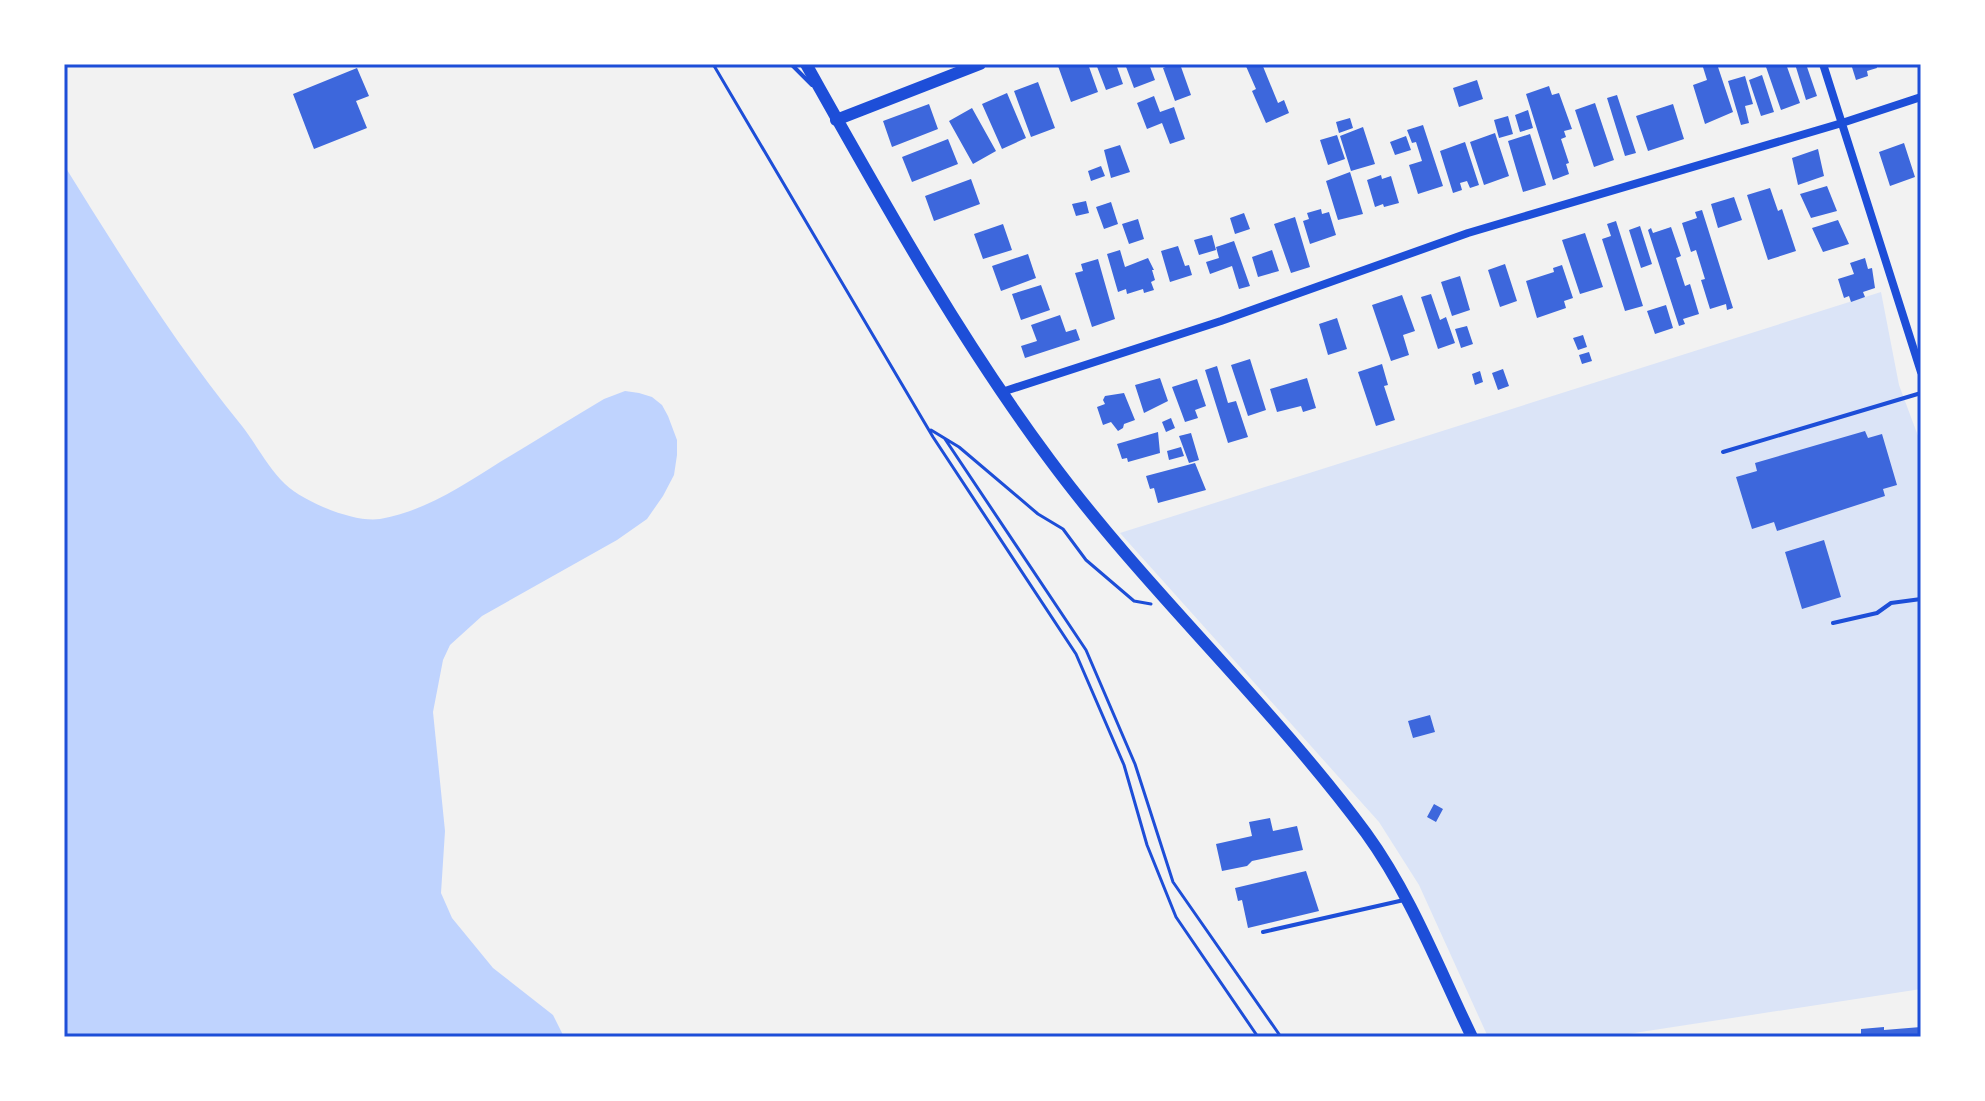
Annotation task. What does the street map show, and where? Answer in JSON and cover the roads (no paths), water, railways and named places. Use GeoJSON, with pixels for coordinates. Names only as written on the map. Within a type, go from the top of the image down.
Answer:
{"type":"FeatureCollection","features":[{"type":"Feature","properties":{"kind":"main road"},"geometry":{"type":"LineString","coordinates":[[806,64],[958,327],[1050,460],[1120,550],[1324,779],[1368,836],[1407,899],[1472,1037]]}},
{"type":"Feature","properties":{"kind":"main road"},"geometry":{"type":"LineString","coordinates":[[836,120],[980,64]]}},
{"type":"Feature","properties":{"kind":"street"},"geometry":{"type":"LineString","coordinates":[[1823,64],[1921,372]]}},
{"type":"Feature","properties":{"kind":"street"},"geometry":{"type":"LineString","coordinates":[[1002,392],[1221,321],[1468,233],[1921,97]]}},
{"type":"Feature","properties":{"kind":"lane"},"geometry":{"type":"LineString","coordinates":[[791,64],[825,98]]}},
{"type":"Feature","properties":{"kind":"lane"},"geometry":{"type":"LineString","coordinates":[[1723,452],[1921,393]]}},
{"type":"Feature","properties":{"kind":"lane"},"geometry":{"type":"LineString","coordinates":[[1833,623],[1877,613],[1891,603],[1921,599]]}},
{"type":"Feature","properties":{"kind":"lane"},"geometry":{"type":"LineString","coordinates":[[1263,932],[1407,899]]}},
{"type":"Feature","properties":{"kind":"water"},"geometry":{"type":"Polygon","coordinates":[[[64,165],[171,331],[273,471],[293,491],[330,510],[357,518],[380,519],[412,510],[458,488],[604,399],[625,391],[652,397],[662,405],[677,440],[677,455],[674,475],[647,519],[617,540],[482,616],[450,645],[443,660],[433,712],[445,831],[441,893],[452,918],[493,968],[553,1015],[564,1037],[64,1037],[64,165]]]}}]}
